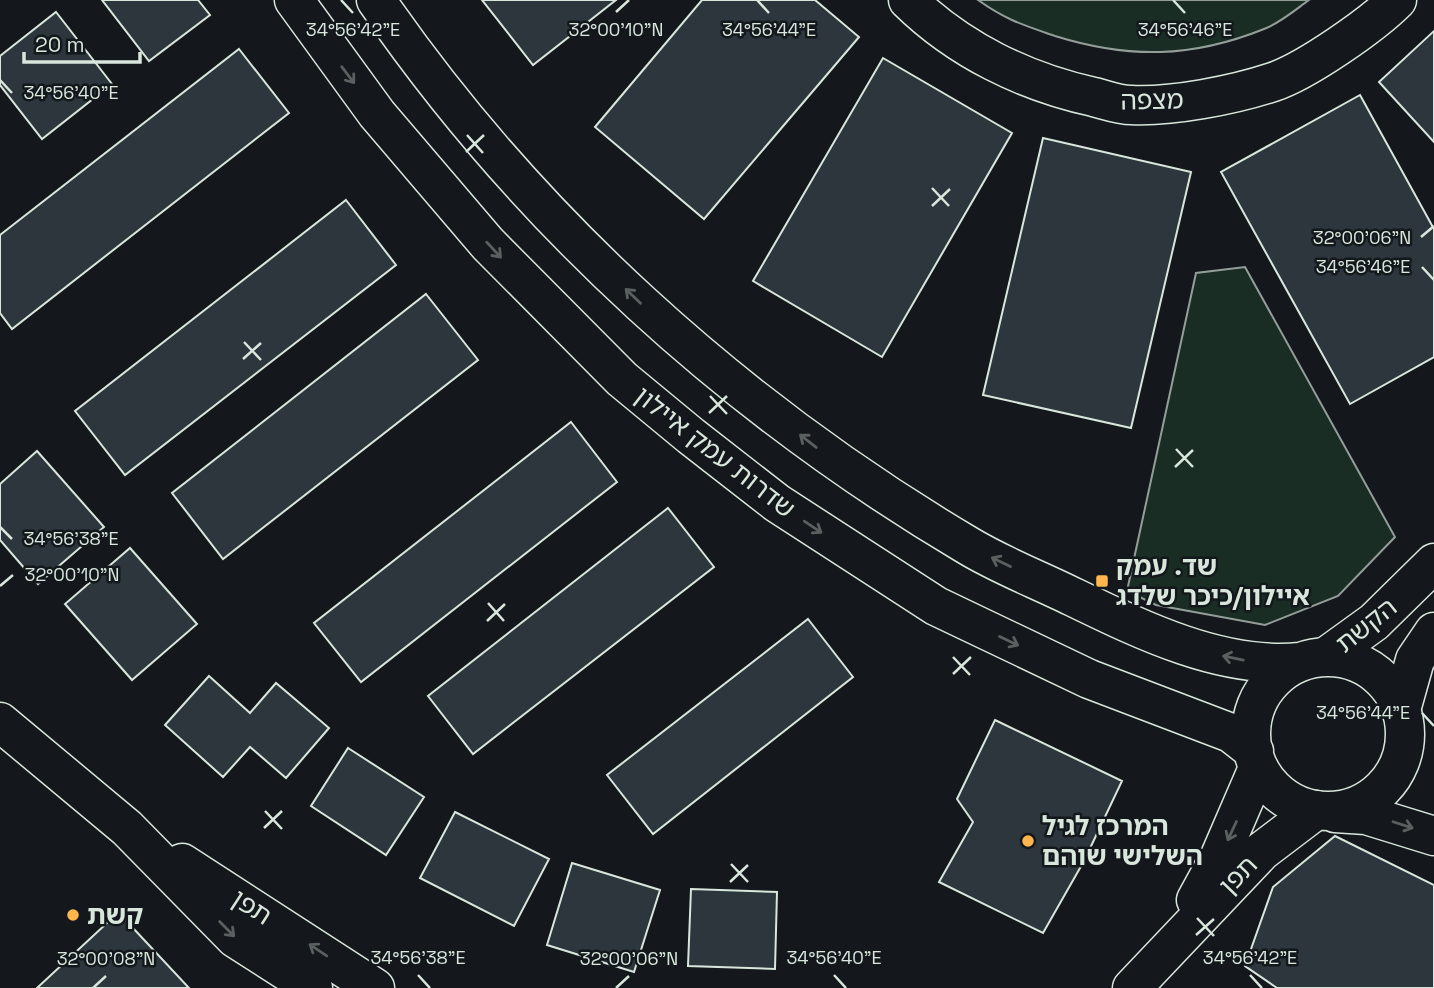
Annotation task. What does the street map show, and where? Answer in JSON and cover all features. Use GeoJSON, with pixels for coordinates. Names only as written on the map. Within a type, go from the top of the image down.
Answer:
{"type":"FeatureCollection","features":[{"type":"Feature","properties":{"kind":"main road","name":"שדרות עמק איילון"},"geometry":{"type":"LineString","coordinates":[[294,0],[377,114],[488,244],[622,379],[734,469],[834,542],[936,606],[1089,680],[1231,733],[1256,760]]}},
{"type":"Feature","properties":{"kind":"main road"},"geometry":{"type":"LineString","coordinates":[[376,0],[485,140],[599,263],[667,328],[816,448],[970,547],[1116,618],[1216,654],[1271,665],[1313,659],[1354,660],[1380,676],[1396,697],[1403,716],[1405,747],[1396,772],[1379,793],[1356,807],[1319,811]]}},
{"type":"Feature","properties":{"kind":"main road","name":"מצפה"},"geometry":{"type":"LineString","coordinates":[[908,0],[929,20],[996,64],[1061,90],[1130,105],[1210,98],[1275,82],[1328,52],[1396,0]]}},
{"type":"Feature","properties":{"kind":"main road","name":"הקשת"},"geometry":{"type":"LineString","coordinates":[[1313,659],[1374,622],[1434,563]]}},
{"type":"Feature","properties":{"kind":"main road","name":"הקשת"},"geometry":{"type":"LineString","coordinates":[[1403,716],[1415,660],[1434,632]]}},
{"type":"Feature","properties":{"kind":"main road"},"geometry":{"type":"LineString","coordinates":[[1313,659],[1268,685],[1255,708],[1251,735],[1256,760],[1274,790],[1296,805],[1319,811],[1366,815],[1434,836]]}},
{"type":"Feature","properties":{"kind":"main road"},"geometry":{"type":"LineString","coordinates":[[1403,716],[1434,750]]}},
{"type":"Feature","properties":{"kind":"main road","name":"תפן"},"geometry":{"type":"LineString","coordinates":[[0,722],[127,828],[235,938],[313,988]]}},
{"type":"Feature","properties":{"kind":"main road","name":"תפן"},"geometry":{"type":"LineString","coordinates":[[1168,947],[1220,856],[1256,760]]}},
{"type":"Feature","properties":{"kind":"main road","name":"תפן"},"geometry":{"type":"LineString","coordinates":[[1132,988],[1168,947],[1262,851],[1319,811]]}},
{"type":"Feature","properties":{"kind":"main road","name":"תפן"},"geometry":{"type":"LineString","coordinates":[[127,828],[375,988]]}},
{"type":"Feature","properties":{"kind":"green space"},"geometry":{"type":"Polygon","coordinates":[[[978,0],[1309,0],[1276,23],[1237,39],[1186,50],[1135,52],[1109,49],[1055,36],[1006,17],[978,0]]]}},
{"type":"Feature","properties":{"kind":"green space"},"geometry":{"type":"Polygon","coordinates":[[[1245,267],[1395,537],[1338,596],[1265,625],[1156,605],[1127,591],[1196,273],[1245,267]]]}},
{"type":"Feature","properties":{"kind":"building"},"geometry":{"type":"Polygon","coordinates":[[[102,0],[198,0],[210,15],[149,61],[102,0]]]}},
{"type":"Feature","properties":{"kind":"building"},"geometry":{"type":"Polygon","coordinates":[[[482,0],[616,0],[533,65],[482,0]]]}},
{"type":"Feature","properties":{"kind":"building"},"geometry":{"type":"Polygon","coordinates":[[[702,0],[815,0],[859,37],[704,219],[595,127],[702,0]]]}},
{"type":"Feature","properties":{"kind":"building"},"geometry":{"type":"Polygon","coordinates":[[[56,12],[112,84],[42,139],[0,85],[0,56],[56,12]]]}},
{"type":"Feature","properties":{"kind":"building"},"geometry":{"type":"Polygon","coordinates":[[[1434,31],[1434,142],[1379,82],[1434,31]]]}},
{"type":"Feature","properties":{"kind":"building"},"geometry":{"type":"Polygon","coordinates":[[[239,49],[289,113],[12,329],[0,313],[0,235],[239,49]]]}},
{"type":"Feature","properties":{"kind":"building"},"geometry":{"type":"Polygon","coordinates":[[[883,58],[1012,133],[882,357],[753,281],[883,58]]]}},
{"type":"Feature","properties":{"kind":"building"},"geometry":{"type":"Polygon","coordinates":[[[1360,95],[1434,229],[1434,357],[1350,404],[1221,172],[1360,95]]]}},
{"type":"Feature","properties":{"kind":"building"},"geometry":{"type":"Polygon","coordinates":[[[1043,138],[1191,172],[1131,428],[983,395],[1043,138]]]}},
{"type":"Feature","properties":{"kind":"building"},"geometry":{"type":"Polygon","coordinates":[[[346,200],[396,265],[125,475],[75,411],[346,200]]]}},
{"type":"Feature","properties":{"kind":"building"},"geometry":{"type":"Polygon","coordinates":[[[426,294],[478,360],[223,559],[172,493],[426,294]]]}},
{"type":"Feature","properties":{"kind":"building"},"geometry":{"type":"Polygon","coordinates":[[[571,422],[617,482],[361,682],[314,623],[571,422]]]}},
{"type":"Feature","properties":{"kind":"building"},"geometry":{"type":"Polygon","coordinates":[[[37,451],[104,527],[38,584],[0,540],[0,484],[37,451]]]}},
{"type":"Feature","properties":{"kind":"building"},"geometry":{"type":"Polygon","coordinates":[[[668,508],[714,567],[473,754],[428,696],[668,508]]]}},
{"type":"Feature","properties":{"kind":"building"},"geometry":{"type":"Polygon","coordinates":[[[130,548],[197,624],[132,680],[65,604],[130,548]]]}},
{"type":"Feature","properties":{"kind":"building"},"geometry":{"type":"Polygon","coordinates":[[[808,619],[853,677],[653,834],[607,775],[808,619]]]}},
{"type":"Feature","properties":{"kind":"building"},"geometry":{"type":"Polygon","coordinates":[[[209,676],[250,713],[276,683],[329,728],[286,778],[250,747],[223,777],[165,725],[209,676]]]}},
{"type":"Feature","properties":{"kind":"building","name":"המרכז לגיל השלישי שוהם"},"geometry":{"type":"Polygon","coordinates":[[[995,720],[1122,781],[1084,861],[1043,933],[939,882],[973,822],[957,799],[995,720]]]}},
{"type":"Feature","properties":{"kind":"building"},"geometry":{"type":"Polygon","coordinates":[[[348,748],[424,797],[386,855],[311,806],[348,748]]]}},
{"type":"Feature","properties":{"kind":"building"},"geometry":{"type":"Polygon","coordinates":[[[455,812],[549,859],[514,926],[420,878],[455,812]]]}},
{"type":"Feature","properties":{"kind":"building"},"geometry":{"type":"Polygon","coordinates":[[[1335,836],[1434,885],[1434,988],[1277,988],[1245,966],[1273,887],[1335,836]]]}},
{"type":"Feature","properties":{"kind":"building"},"geometry":{"type":"Polygon","coordinates":[[[572,863],[660,890],[634,972],[547,945],[572,863]]]}},
{"type":"Feature","properties":{"kind":"building"},"geometry":{"type":"Polygon","coordinates":[[[691,889],[777,892],[775,969],[688,966],[691,889]]]}},
{"type":"Feature","properties":{"kind":"building"},"geometry":{"type":"Polygon","coordinates":[[[119,913],[189,988],[37,988],[107,923],[119,913]]]}},
{"type":"Feature","properties":{"kind":"place","name":"שד. עמק איילון/כיכר שלדג"},"geometry":{"type":"Point","coordinates":[1102,581]}},
{"type":"Feature","properties":{"kind":"place","name":"המרכז לגיל השלישי שוהם"},"geometry":{"type":"Point","coordinates":[1028,841]}},
{"type":"Feature","properties":{"kind":"place","name":"קשת"},"geometry":{"type":"Point","coordinates":[73,915]}}]}
